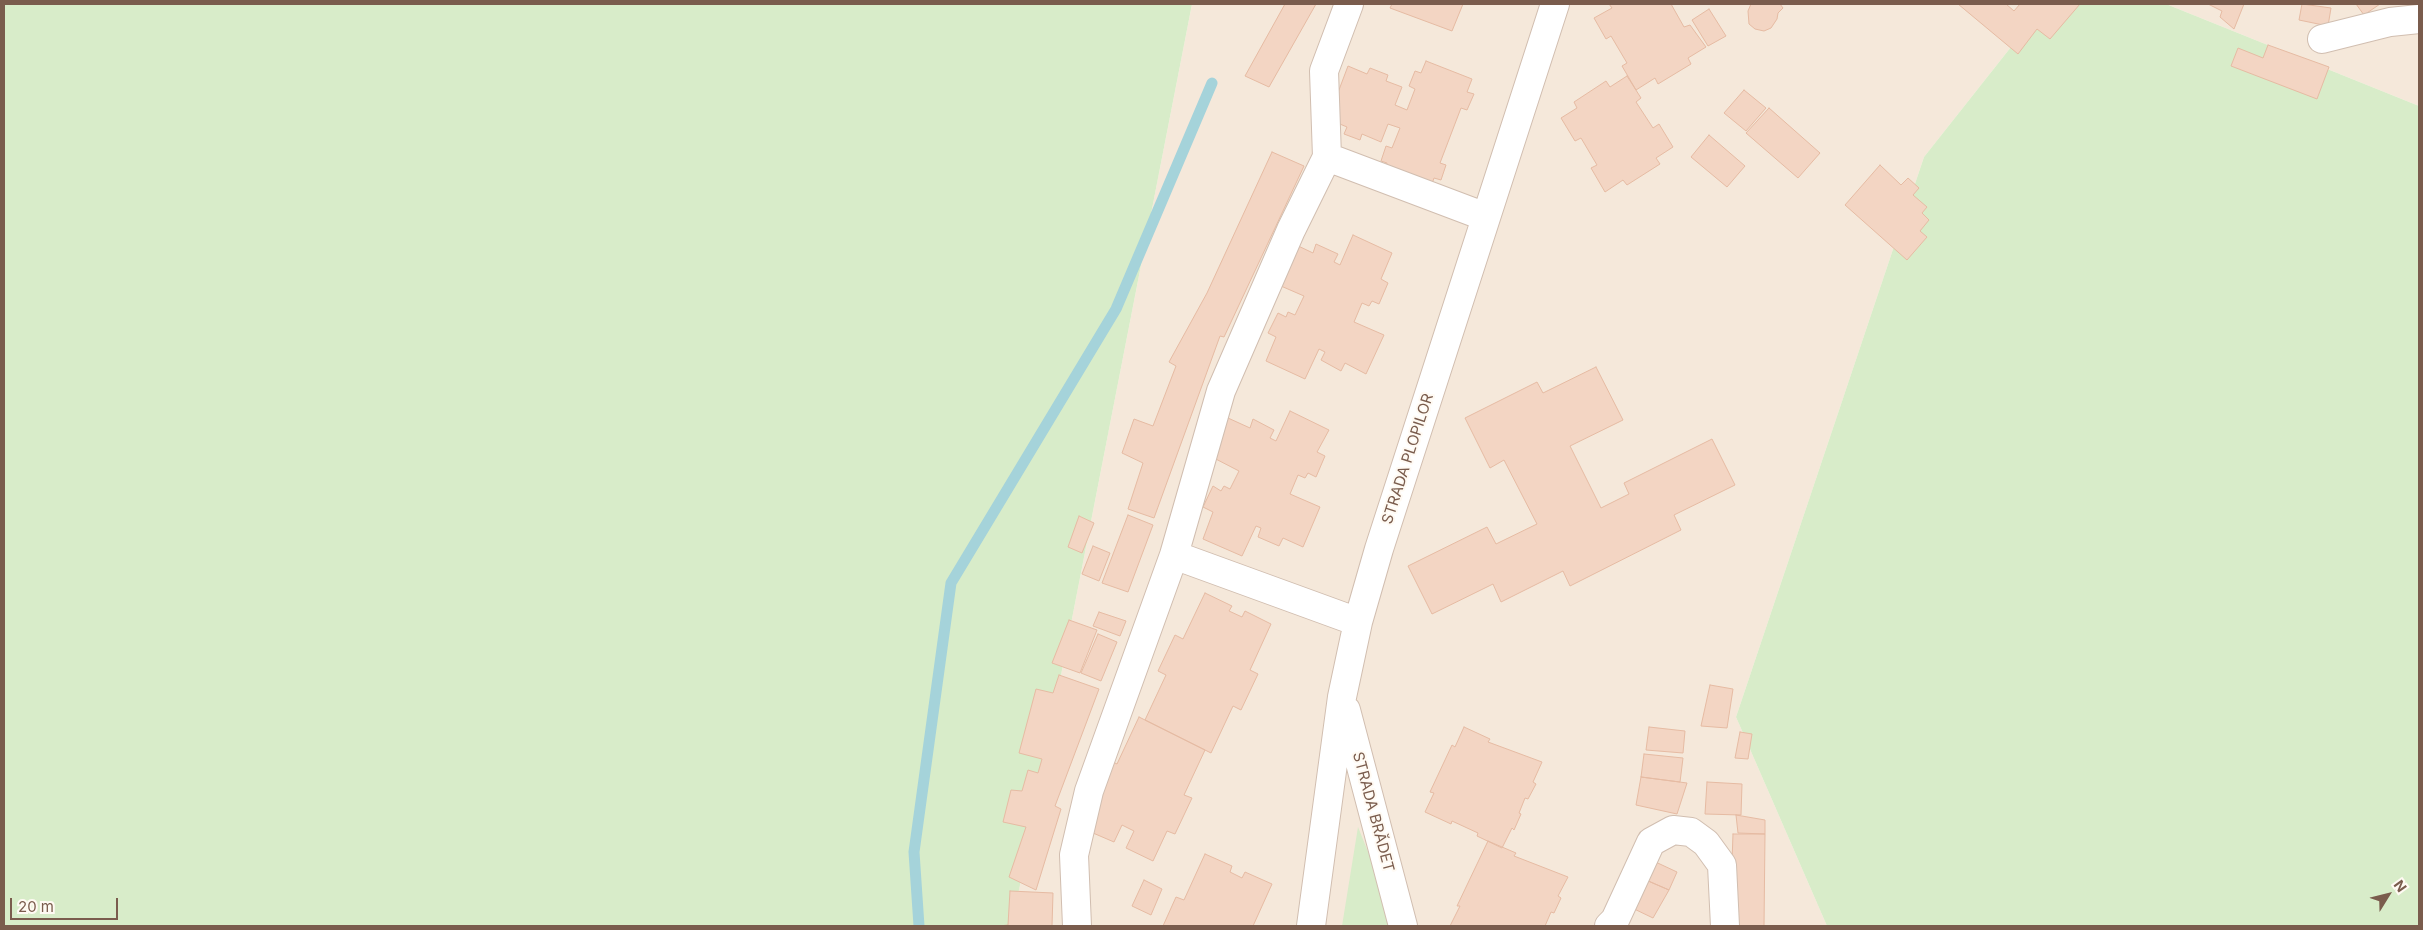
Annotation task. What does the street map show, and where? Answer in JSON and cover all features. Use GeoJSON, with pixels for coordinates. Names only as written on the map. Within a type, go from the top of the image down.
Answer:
{"type":"FeatureCollection","features":[{"type":"Feature","properties":{"kind":"street"},"geometry":{"type":"LineString","coordinates":[[1077,926],[1074,855],[1090,791],[1174,555],[1222,391],[1291,230],[1327,157],[1324,72],[1349,4]]}},
{"type":"Feature","properties":{"kind":"street","name":"STRADA PLOPILOR"},"geometry":{"type":"LineString","coordinates":[[1311,926],[1342,697],[1358,622],[1379,549],[1555,4]]}},
{"type":"Feature","properties":{"kind":"street"},"geometry":{"type":"LineString","coordinates":[[2322,39],[2390,22],[2419,19]]}},
{"type":"Feature","properties":{"kind":"street"},"geometry":{"type":"LineString","coordinates":[[1327,157],[1486,217]]}},
{"type":"Feature","properties":{"kind":"street"},"geometry":{"type":"LineString","coordinates":[[1174,555],[1358,622]]}},
{"type":"Feature","properties":{"kind":"street","name":"STRADA BRĂDET"},"geometry":{"type":"LineString","coordinates":[[1342,697],[1403,926]]}},
{"type":"Feature","properties":{"kind":"street"},"geometry":{"type":"LineString","coordinates":[[1609,926],[1615,920],[1650,842],[1673,830],[1691,832],[1706,843],[1722,865],[1725,926]]}},
{"type":"Feature","properties":{"kind":"shaded area"},"geometry":{"type":"Polygon","coordinates":[[[1192,4],[2045,4],[1924,157],[1736,717],[1827,926],[1012,926],[1192,4]]]}},
{"type":"Feature","properties":{"kind":"shaded area"},"geometry":{"type":"Polygon","coordinates":[[[2166,4],[2419,4],[2419,106],[2166,4]]]}},
{"type":"Feature","properties":{"kind":"green space"},"geometry":{"type":"Polygon","coordinates":[[[4,4],[1192,4],[1012,926],[4,926],[4,4]]]}},
{"type":"Feature","properties":{"kind":"green space"},"geometry":{"type":"Polygon","coordinates":[[[2045,4],[2166,4],[2419,106],[2419,926],[1827,926],[1736,717],[1924,157],[2045,4]]]}},
{"type":"Feature","properties":{"kind":"green space"},"geometry":{"type":"Polygon","coordinates":[[[1358,827],[1375,869],[1391,926],[1342,926],[1358,827]]]}},
{"type":"Feature","properties":{"kind":"building"},"geometry":{"type":"Polygon","coordinates":[[[1285,4],[1316,4],[1269,87],[1245,76],[1285,4]]]}},
{"type":"Feature","properties":{"kind":"building"},"geometry":{"type":"Polygon","coordinates":[[[1392,4],[1463,4],[1452,31],[1390,8],[1392,4]]]}},
{"type":"Feature","properties":{"kind":"building"},"geometry":{"type":"Polygon","coordinates":[[[1609,4],[1671,4],[1684,27],[1690,25],[1706,47],[1688,58],[1691,64],[1658,84],[1655,78],[1636,90],[1622,66],[1627,63],[1611,36],[1606,39],[1594,18],[1612,8],[1609,4]]]}},
{"type":"Feature","properties":{"kind":"building"},"geometry":{"type":"Polygon","coordinates":[[[1751,4],[1780,4],[1783,8],[1778,13],[1777,19],[1771,28],[1764,31],[1755,29],[1749,24],[1748,11],[1751,4]]]}},
{"type":"Feature","properties":{"kind":"building"},"geometry":{"type":"Polygon","coordinates":[[[1958,4],[2006,4],[2014,11],[2020,4],[2080,4],[2050,39],[2037,29],[2018,54],[1958,4]]]}},
{"type":"Feature","properties":{"kind":"building"},"geometry":{"type":"Polygon","coordinates":[[[2208,4],[2244,4],[2234,29],[2220,17],[2222,11],[2208,4]]]}},
{"type":"Feature","properties":{"kind":"building"},"geometry":{"type":"Polygon","coordinates":[[[2302,4],[2331,8],[2328,26],[2299,20],[2302,4]]]}},
{"type":"Feature","properties":{"kind":"building"},"geometry":{"type":"Polygon","coordinates":[[[2356,4],[2380,4],[2364,15],[2356,4]]]}},
{"type":"Feature","properties":{"kind":"building"},"geometry":{"type":"Polygon","coordinates":[[[1709,9],[1726,36],[1708,46],[1692,20],[1709,9]]]}},
{"type":"Feature","properties":{"kind":"building"},"geometry":{"type":"Polygon","coordinates":[[[2268,45],[2329,67],[2317,99],[2231,66],[2238,48],[2263,58],[2268,45]]]}},
{"type":"Feature","properties":{"kind":"building"},"geometry":{"type":"Polygon","coordinates":[[[1426,61],[1472,79],[1467,92],[1474,94],[1467,110],[1461,108],[1440,163],[1446,165],[1441,180],[1434,178],[1428,195],[1382,177],[1387,163],[1381,161],[1386,146],[1392,148],[1400,128],[1388,124],[1381,142],[1362,134],[1360,140],[1344,134],[1347,127],[1328,119],[1348,66],[1367,74],[1370,68],[1388,75],[1386,81],[1402,87],[1395,105],[1407,110],[1415,89],[1409,86],[1415,71],[1421,73],[1426,61]]]}},
{"type":"Feature","properties":{"kind":"building"},"geometry":{"type":"Polygon","coordinates":[[[1627,76],[1641,98],[1636,102],[1653,128],[1659,124],[1673,147],[1656,158],[1660,164],[1627,185],[1623,180],[1605,192],[1591,168],[1597,165],[1581,138],[1575,141],[1561,118],[1577,108],[1574,102],[1606,81],[1610,87],[1627,76]]]}},
{"type":"Feature","properties":{"kind":"building"},"geometry":{"type":"Polygon","coordinates":[[[1744,90],[1766,108],[1746,131],[1724,113],[1744,90]]]}},
{"type":"Feature","properties":{"kind":"building"},"geometry":{"type":"Polygon","coordinates":[[[1769,108],[1820,153],[1798,178],[1746,133],[1769,108]]]}},
{"type":"Feature","properties":{"kind":"building"},"geometry":{"type":"Polygon","coordinates":[[[1709,135],[1745,166],[1727,187],[1691,157],[1709,135]]]}},
{"type":"Feature","properties":{"kind":"building"},"geometry":{"type":"Polygon","coordinates":[[[1272,152],[1304,166],[1224,337],[1220,336],[1154,518],[1128,509],[1143,463],[1122,453],[1134,419],[1153,426],[1176,366],[1169,362],[1207,293],[1272,152]]]}},
{"type":"Feature","properties":{"kind":"building"},"geometry":{"type":"Polygon","coordinates":[[[1880,165],[1901,185],[1908,178],[1919,188],[1913,195],[1927,207],[1922,213],[1929,220],[1920,231],[1927,237],[1907,260],[1845,205],[1880,165]]]}},
{"type":"Feature","properties":{"kind":"building"},"geometry":{"type":"Polygon","coordinates":[[[1353,235],[1392,253],[1381,279],[1388,283],[1379,304],[1372,301],[1369,306],[1362,303],[1354,322],[1384,335],[1366,374],[1345,363],[1341,371],[1321,360],[1325,352],[1319,349],[1305,379],[1266,361],[1276,337],[1268,333],[1278,313],[1286,317],[1288,312],[1295,315],[1304,296],[1274,283],[1292,243],[1313,253],[1316,244],[1338,254],[1334,262],[1340,265],[1353,235]]]}},
{"type":"Feature","properties":{"kind":"building"},"geometry":{"type":"Polygon","coordinates":[[[1596,367],[1623,420],[1570,446],[1601,508],[1629,494],[1624,483],[1712,439],[1735,485],[1674,515],[1681,530],[1570,586],[1563,571],[1501,602],[1493,584],[1432,614],[1408,566],[1487,527],[1496,544],[1537,524],[1504,460],[1490,468],[1465,418],[1537,382],[1543,393],[1596,367]]]}},
{"type":"Feature","properties":{"kind":"building"},"geometry":{"type":"Polygon","coordinates":[[[1290,411],[1329,430],[1317,452],[1325,456],[1316,477],[1308,473],[1305,478],[1298,475],[1290,494],[1320,507],[1303,547],[1283,538],[1279,546],[1258,537],[1261,528],[1256,526],[1242,556],[1203,539],[1213,512],[1203,507],[1213,486],[1221,491],[1224,486],[1230,489],[1239,471],[1210,456],[1228,418],[1250,428],[1253,419],[1274,430],[1270,438],[1276,441],[1290,411]]]}},
{"type":"Feature","properties":{"kind":"building"},"geometry":{"type":"Polygon","coordinates":[[[1128,515],[1153,525],[1128,592],[1102,583],[1128,515]]]}},
{"type":"Feature","properties":{"kind":"building"},"geometry":{"type":"Polygon","coordinates":[[[1079,516],[1094,523],[1082,553],[1068,547],[1079,516]]]}},
{"type":"Feature","properties":{"kind":"building"},"geometry":{"type":"Polygon","coordinates":[[[1093,546],[1110,553],[1099,581],[1082,574],[1093,546]]]}},
{"type":"Feature","properties":{"kind":"building"},"geometry":{"type":"Polygon","coordinates":[[[1205,593],[1232,606],[1229,611],[1242,617],[1245,611],[1271,624],[1250,670],[1258,674],[1241,710],[1233,706],[1211,753],[1145,720],[1166,675],[1158,671],[1175,635],[1183,639],[1205,593]]]}},
{"type":"Feature","properties":{"kind":"building"},"geometry":{"type":"Polygon","coordinates":[[[1099,612],[1126,621],[1120,636],[1093,626],[1099,612]]]}},
{"type":"Feature","properties":{"kind":"building"},"geometry":{"type":"Polygon","coordinates":[[[1069,620],[1097,630],[1080,673],[1052,663],[1069,620]]]}},
{"type":"Feature","properties":{"kind":"building"},"geometry":{"type":"Polygon","coordinates":[[[1098,634],[1117,642],[1101,681],[1081,673],[1098,634]]]}},
{"type":"Feature","properties":{"kind":"building"},"geometry":{"type":"Polygon","coordinates":[[[1059,675],[1099,689],[1055,806],[1061,809],[1036,890],[1009,877],[1026,827],[1003,822],[1011,790],[1022,791],[1028,770],[1038,773],[1042,759],[1019,753],[1036,689],[1053,693],[1059,675]]]}},
{"type":"Feature","properties":{"kind":"building"},"geometry":{"type":"Polygon","coordinates":[[[1710,685],[1733,689],[1727,728],[1701,726],[1710,685]]]}},
{"type":"Feature","properties":{"kind":"building"},"geometry":{"type":"Polygon","coordinates":[[[1139,717],[1205,750],[1184,795],[1192,798],[1175,834],[1167,831],[1153,861],[1126,848],[1134,831],[1122,825],[1114,842],[1086,830],[1109,760],[1117,764],[1139,717]]]}},
{"type":"Feature","properties":{"kind":"building"},"geometry":{"type":"Polygon","coordinates":[[[1464,727],[1490,739],[1488,742],[1542,762],[1533,782],[1536,784],[1528,799],[1525,798],[1514,830],[1512,828],[1502,848],[1477,836],[1478,833],[1452,821],[1451,824],[1425,812],[1434,793],[1430,792],[1452,745],[1455,747],[1464,727]]]}},
{"type":"Feature","properties":{"kind":"building"},"geometry":{"type":"Polygon","coordinates":[[[1649,727],[1685,731],[1683,753],[1646,750],[1649,727]]]}},
{"type":"Feature","properties":{"kind":"building"},"geometry":{"type":"Polygon","coordinates":[[[1740,732],[1752,734],[1748,759],[1735,758],[1740,732]]]}},
{"type":"Feature","properties":{"kind":"building"},"geometry":{"type":"Polygon","coordinates":[[[1644,754],[1683,758],[1680,782],[1641,777],[1644,754]]]}},
{"type":"Feature","properties":{"kind":"building"},"geometry":{"type":"Polygon","coordinates":[[[1641,777],[1687,783],[1677,814],[1636,805],[1641,777]]]}},
{"type":"Feature","properties":{"kind":"building"},"geometry":{"type":"Polygon","coordinates":[[[1707,782],[1742,784],[1741,815],[1705,814],[1707,782]]]}},
{"type":"Feature","properties":{"kind":"building"},"geometry":{"type":"Polygon","coordinates":[[[1736,815],[1765,820],[1765,834],[1738,833],[1736,815]]]}},
{"type":"Feature","properties":{"kind":"building"},"geometry":{"type":"Polygon","coordinates":[[[1733,834],[1765,834],[1764,926],[1734,926],[1730,920],[1733,834]]]}},
{"type":"Feature","properties":{"kind":"building"},"geometry":{"type":"Polygon","coordinates":[[[1488,841],[1516,853],[1514,856],[1568,877],[1558,896],[1561,898],[1554,913],[1551,912],[1545,926],[1450,926],[1460,906],[1457,906],[1488,841]]]}},
{"type":"Feature","properties":{"kind":"building"},"geometry":{"type":"Polygon","coordinates":[[[1205,854],[1232,866],[1230,872],[1242,878],[1245,872],[1272,884],[1253,926],[1163,926],[1176,897],[1184,900],[1205,854]]]}},
{"type":"Feature","properties":{"kind":"building"},"geometry":{"type":"Polygon","coordinates":[[[1647,858],[1677,872],[1669,890],[1639,877],[1647,858]]]}},
{"type":"Feature","properties":{"kind":"building"},"geometry":{"type":"Polygon","coordinates":[[[1639,877],[1669,890],[1653,918],[1628,906],[1639,877]]]}},
{"type":"Feature","properties":{"kind":"building"},"geometry":{"type":"Polygon","coordinates":[[[1144,880],[1162,889],[1151,915],[1132,906],[1144,880]]]}},
{"type":"Feature","properties":{"kind":"building"},"geometry":{"type":"Polygon","coordinates":[[[1010,891],[1053,893],[1052,926],[999,926],[1008,925],[1010,891]]]}},
{"type":"Feature","properties":{"kind":"waterway"},"geometry":{"type":"LineString","coordinates":[[919,926],[914,852],[951,583],[1116,309],[1212,83]]}}]}
